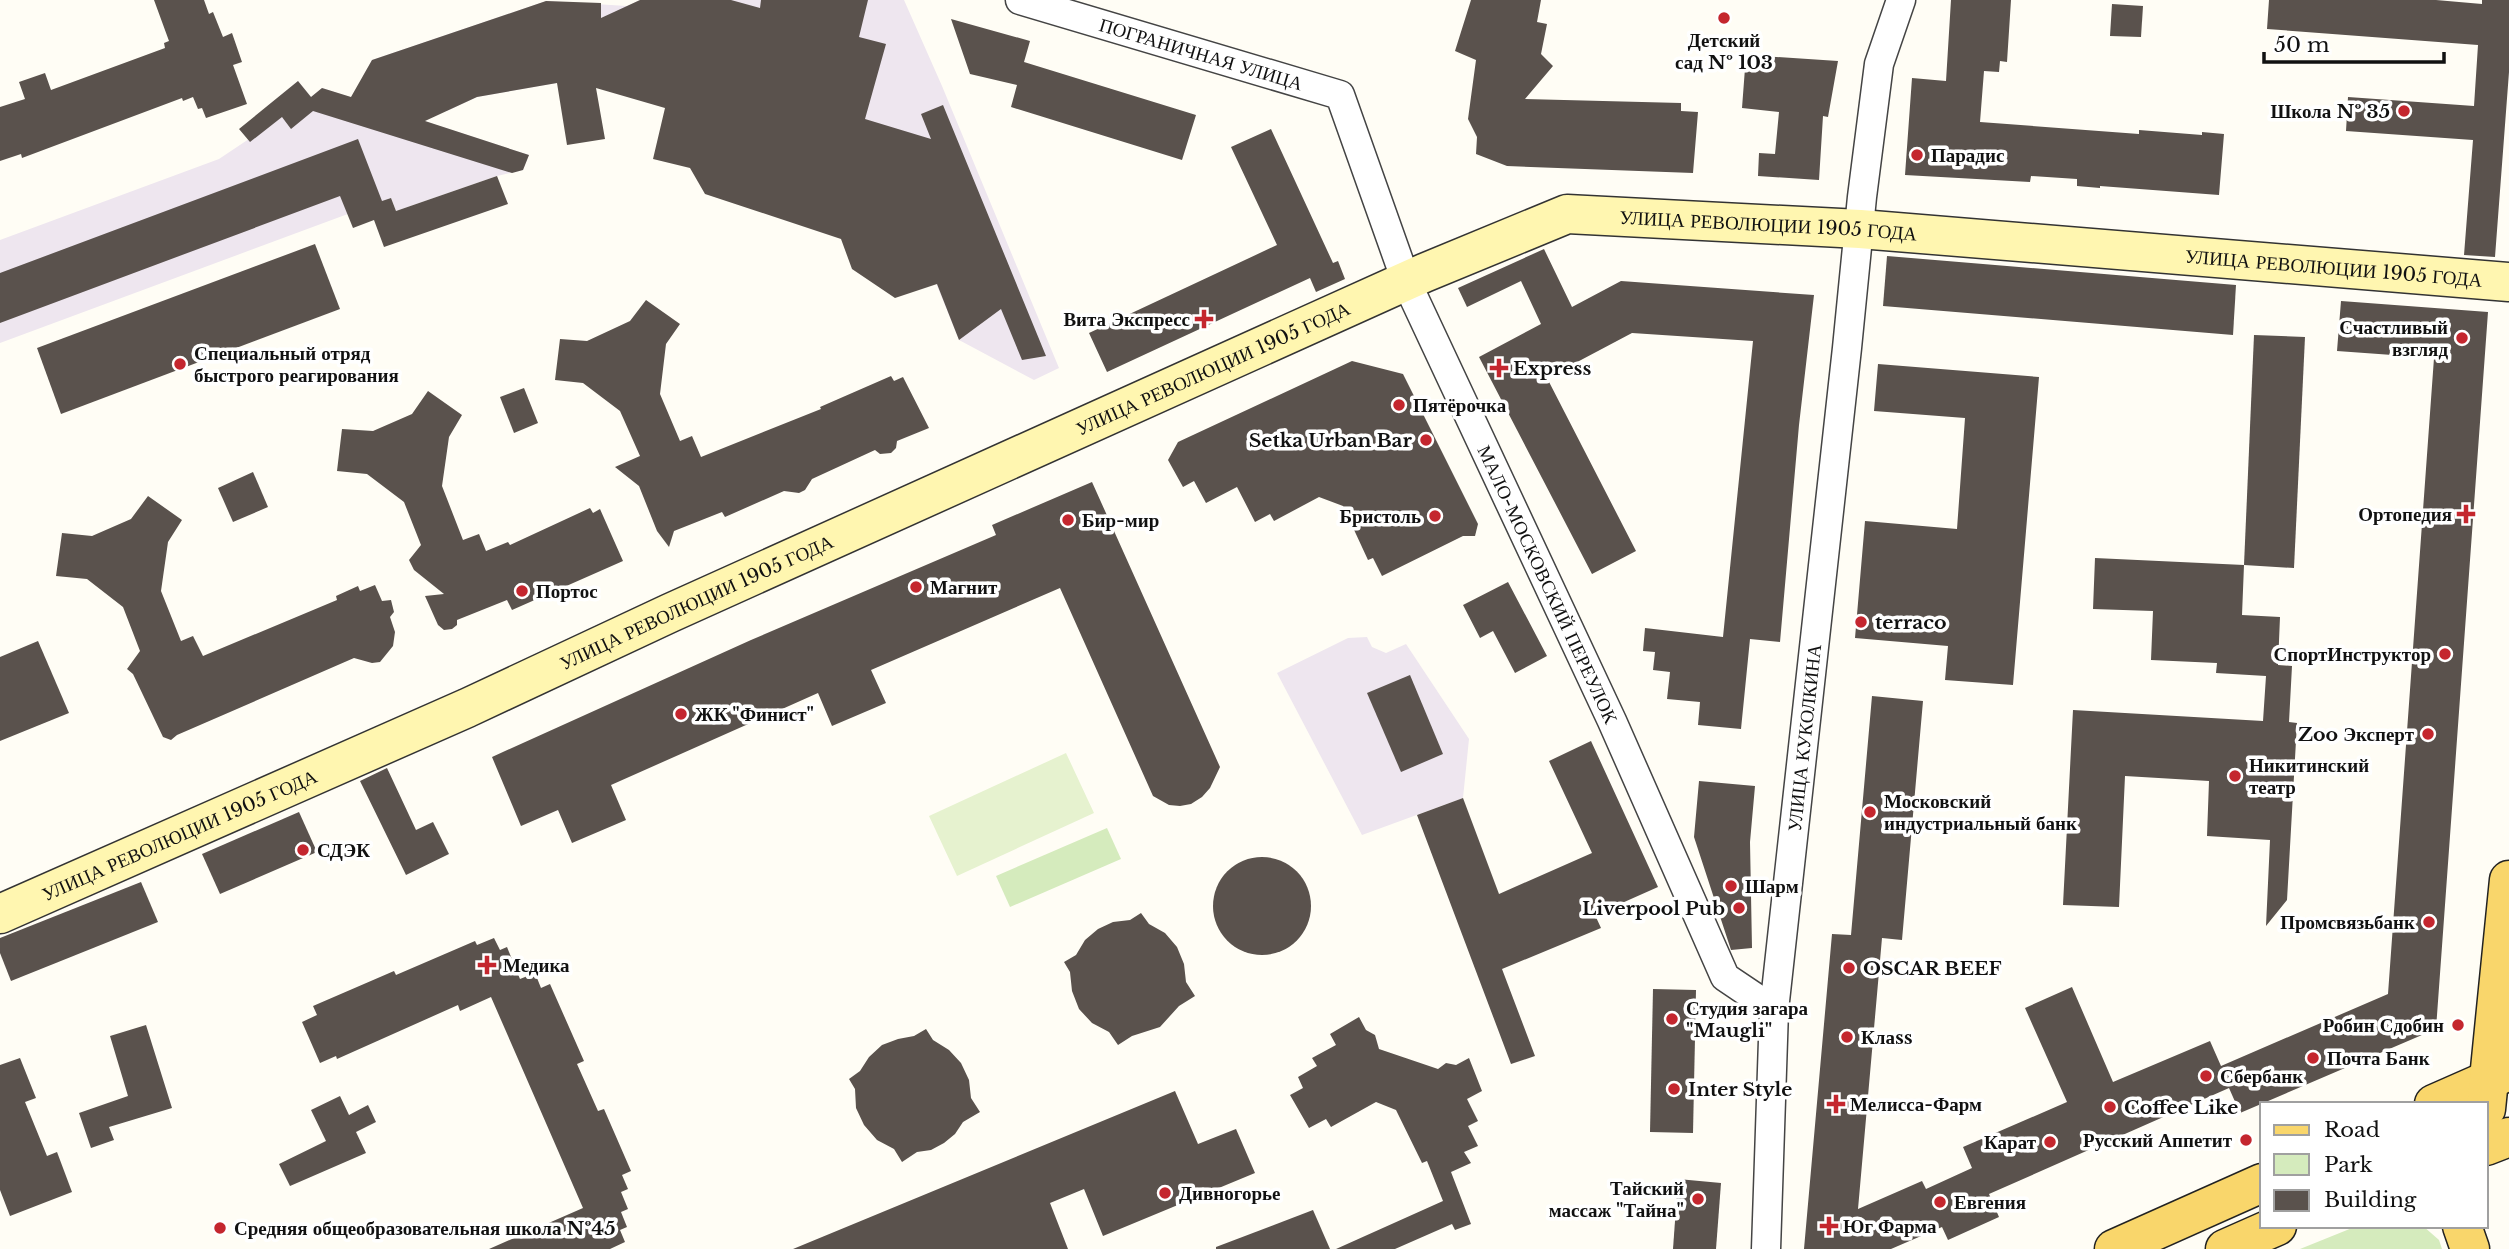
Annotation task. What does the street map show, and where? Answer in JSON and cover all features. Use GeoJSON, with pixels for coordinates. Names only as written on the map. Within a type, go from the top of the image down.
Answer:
{"type":"FeatureCollection","features":[{"type":"Feature","properties":{"kind":"main road"},"geometry":{"type":"LineString","coordinates":[[2441,1102],[2495,1086],[2509,880]]}},
{"type":"Feature","properties":{"kind":"main road"},"geometry":{"type":"LineString","coordinates":[[2488,1145],[2509,1137]]}},
{"type":"Feature","properties":{"kind":"main road"},"geometry":{"type":"LineString","coordinates":[[2114,1249],[2260,1185]]}},
{"type":"Feature","properties":{"kind":"main road"},"geometry":{"type":"LineString","coordinates":[[2225,1249],[2272,1228]]}},
{"type":"Feature","properties":{"kind":"main road"},"geometry":{"type":"LineString","coordinates":[[2463,1228],[2471,1249]]}},
{"type":"Feature","properties":{"kind":"street","name":"ПОГРАНИЧНАЯ УЛИЦА"},"geometry":{"type":"LineString","coordinates":[[1020,0],[1340,95]]}},
{"type":"Feature","properties":{"kind":"street","name":"УЛИЦА КУКОЛКИНА"},"geometry":{"type":"LineString","coordinates":[[1766,1249],[1774,1010],[1879,64],[1901,0]]}},
{"type":"Feature","properties":{"kind":"street","name":"МАЛО-МОСКОВСКИЙ ПЕРЕУЛОК"},"geometry":{"type":"LineString","coordinates":[[1340,95],[1406,281],[1612,721],[1725,977],[1774,1010]]}},
{"type":"Feature","properties":{"kind":"street","name":"УЛИЦА РЕВОЛЮЦИИ 1905 ГОДА"},"geometry":{"type":"LineString","coordinates":[[0,914],[467,708],[670,613],[1406,281],[1567,214],[1860,229],[2509,282]]}},
{"type":"Feature","properties":{"kind":"street"},"geometry":{"type":"LineString","coordinates":[[2471,1249],[2474,1228]]}},
{"type":"Feature","properties":{"kind":"shaded area"},"geometry":{"type":"Polygon","coordinates":[[[640,0],[904,0],[1059,368],[1034,380],[959,340],[882,150],[597,76],[477,97],[447,111],[363,76],[372,60],[546,1],[627,6],[640,0]]]}},
{"type":"Feature","properties":{"kind":"shaded area"},"geometry":{"type":"Polygon","coordinates":[[[298,81],[311,97],[322,88],[529,155],[523,170],[497,176],[396,211],[391,198],[0,343],[0,240],[219,159],[276,121],[265,108],[298,81]]]}},
{"type":"Feature","properties":{"kind":"shaded area"},"geometry":{"type":"Polygon","coordinates":[[[1367,637],[1372,647],[1386,653],[1406,644],[1469,739],[1463,798],[1362,835],[1277,673],[1348,638],[1367,637]]]}},
{"type":"Feature","properties":{"kind":"green space"},"geometry":{"type":"Polygon","coordinates":[[[1066,753],[1094,813],[957,876],[929,816],[1066,753]]]}},
{"type":"Feature","properties":{"kind":"green space"},"geometry":{"type":"Polygon","coordinates":[[[1107,828],[1121,859],[1010,907],[996,876],[1107,828]]]}},
{"type":"Feature","properties":{"kind":"green space"},"geometry":{"type":"Polygon","coordinates":[[[2352,1228],[2425,1228],[2439,1240],[2442,1249],[2300,1249],[2352,1228]]]}},
{"type":"Feature","properties":{"kind":"building"},"geometry":{"type":"Polygon","coordinates":[[[154,0],[204,0],[209,14],[213,12],[223,37],[232,33],[242,62],[233,65],[247,104],[206,118],[193,97],[183,101],[182,98],[22,158],[21,154],[0,161],[0,107],[25,99],[19,82],[45,73],[51,90],[165,48],[164,43],[169,41],[154,0]]]}},
{"type":"Feature","properties":{"kind":"building"},"geometry":{"type":"Polygon","coordinates":[[[640,0],[731,0],[760,8],[761,0],[868,0],[859,37],[886,44],[865,119],[931,139],[921,114],[943,105],[1046,356],[1022,360],[1001,309],[959,340],[937,284],[895,298],[852,269],[841,239],[705,194],[690,168],[653,159],[665,108],[596,88],[605,139],[567,145],[557,83],[477,97],[425,121],[529,155],[523,170],[512,173],[313,111],[291,129],[282,117],[250,142],[239,129],[298,81],[311,97],[322,88],[351,97],[372,60],[546,1],[601,3],[601,18],[640,0]]]}},
{"type":"Feature","properties":{"kind":"building"},"geometry":{"type":"Polygon","coordinates":[[[1471,0],[1541,0],[1537,22],[1547,24],[1541,54],[1553,66],[1525,99],[1681,103],[1681,111],[1698,112],[1693,173],[1507,166],[1476,154],[1477,137],[1468,119],[1476,60],[1455,51],[1471,0]]]}},
{"type":"Feature","properties":{"kind":"building"},"geometry":{"type":"Polygon","coordinates":[[[1951,0],[2011,0],[2007,62],[2000,61],[1999,72],[1984,71],[1980,122],[2139,134],[2139,130],[2224,134],[2219,195],[2077,186],[2077,179],[2031,176],[2030,182],[1905,175],[1912,78],[1946,81],[1951,0]]]}},
{"type":"Feature","properties":{"kind":"building"},"geometry":{"type":"Polygon","coordinates":[[[2269,0],[2436,0],[2482,4],[2482,0],[2509,0],[2509,72],[2495,257],[2464,255],[2473,140],[2346,131],[2348,97],[2474,106],[2478,45],[2267,29],[2269,0]]]}},
{"type":"Feature","properties":{"kind":"building"},"geometry":{"type":"Polygon","coordinates":[[[2112,4],[2143,6],[2141,37],[2110,36],[2112,4]]]}},
{"type":"Feature","properties":{"kind":"building"},"geometry":{"type":"Polygon","coordinates":[[[951,19],[1030,41],[1024,62],[1196,115],[1182,160],[1011,107],[1017,85],[970,74],[951,19]]]}},
{"type":"Feature","properties":{"kind":"building"},"geometry":{"type":"Polygon","coordinates":[[[1746,55],[1838,61],[1828,117],[1823,116],[1819,180],[1758,176],[1759,153],[1775,154],[1779,112],[1742,108],[1746,55]]]}},
{"type":"Feature","properties":{"kind":"building"},"geometry":{"type":"Polygon","coordinates":[[[1271,129],[1333,263],[1338,261],[1345,279],[1316,292],[1310,278],[1107,372],[1089,333],[1277,245],[1231,147],[1271,129]]]}},
{"type":"Feature","properties":{"kind":"building"},"geometry":{"type":"Polygon","coordinates":[[[358,139],[382,201],[391,198],[396,211],[497,176],[508,204],[384,247],[374,220],[353,228],[340,196],[0,323],[0,273],[358,139]]]}},
{"type":"Feature","properties":{"kind":"building"},"geometry":{"type":"Polygon","coordinates":[[[315,244],[340,309],[61,414],[37,348],[315,244]]]}},
{"type":"Feature","properties":{"kind":"building"},"geometry":{"type":"Polygon","coordinates":[[[1544,249],[1572,307],[1621,281],[1814,295],[1799,425],[1780,642],[1750,639],[1741,729],[1698,725],[1700,702],[1667,699],[1670,672],[1653,670],[1655,652],[1643,651],[1645,628],[1723,637],[1753,341],[1632,333],[1547,378],[1636,551],[1592,574],[1479,357],[1541,324],[1521,281],[1467,307],[1458,288],[1544,249]]]}},
{"type":"Feature","properties":{"kind":"building"},"geometry":{"type":"Polygon","coordinates":[[[1887,256],[2236,285],[2233,335],[1883,306],[1887,256]]]}},
{"type":"Feature","properties":{"kind":"building"},"geometry":{"type":"Polygon","coordinates":[[[646,300],[680,324],[666,344],[660,394],[680,441],[692,436],[701,457],[821,409],[820,407],[891,376],[894,381],[903,377],[929,428],[897,441],[896,448],[891,453],[880,454],[875,450],[812,479],[805,490],[799,493],[784,491],[725,517],[722,512],[674,531],[669,547],[657,531],[639,486],[615,467],[640,456],[620,411],[583,383],[555,380],[560,339],[587,341],[630,321],[646,300]]]}},
{"type":"Feature","properties":{"kind":"building"},"geometry":{"type":"Polygon","coordinates":[[[2341,301],[2488,312],[2436,1029],[2266,1102],[2260,1102],[2260,1104],[2240,1113],[2229,1088],[1989,1194],[1999,1217],[1948,1240],[1942,1227],[1891,1249],[1804,1249],[1832,934],[1851,935],[1872,696],[1923,701],[1902,940],[1882,938],[1858,1209],[1922,1181],[1926,1189],[1972,1168],[1963,1147],[2067,1102],[2025,1008],[2072,987],[2113,1082],[2210,1041],[2221,1066],[2388,994],[2434,358],[2337,351],[2341,301]]]}},
{"type":"Feature","properties":{"kind":"building"},"geometry":{"type":"Polygon","coordinates":[[[2254,335],[2305,337],[2294,568],[2244,565],[2254,335]]]}},
{"type":"Feature","properties":{"kind":"building"},"geometry":{"type":"Polygon","coordinates":[[[1352,361],[1403,374],[1478,524],[1475,536],[1463,536],[1382,576],[1373,558],[1368,560],[1343,506],[1319,497],[1274,521],[1270,514],[1255,522],[1237,487],[1206,503],[1194,481],[1183,487],[1168,460],[1178,442],[1352,361]]]}},
{"type":"Feature","properties":{"kind":"building"},"geometry":{"type":"Polygon","coordinates":[[[1878,364],[2039,377],[2013,685],[1945,680],[1948,646],[1855,638],[1865,521],[1957,529],[1965,418],[1874,411],[1878,364]]]}},
{"type":"Feature","properties":{"kind":"building"},"geometry":{"type":"Polygon","coordinates":[[[524,388],[538,423],[514,433],[500,397],[524,388]]]}},
{"type":"Feature","properties":{"kind":"building"},"geometry":{"type":"Polygon","coordinates":[[[428,391],[462,415],[449,437],[442,486],[463,540],[479,534],[486,551],[508,542],[510,545],[590,508],[593,513],[600,509],[623,561],[512,610],[507,600],[457,620],[457,625],[452,629],[444,630],[438,625],[425,596],[444,594],[414,570],[409,560],[421,545],[404,502],[367,474],[337,471],[342,429],[373,431],[412,414],[428,391]]]}},
{"type":"Feature","properties":{"kind":"building"},"geometry":{"type":"Polygon","coordinates":[[[253,472],[268,507],[233,522],[218,488],[253,472]]]}},
{"type":"Feature","properties":{"kind":"building"},"geometry":{"type":"Polygon","coordinates":[[[1092,482],[1220,767],[1210,788],[1191,804],[1169,805],[1153,796],[1060,588],[871,670],[886,703],[832,726],[818,693],[611,785],[626,820],[572,843],[558,810],[521,826],[492,757],[751,640],[996,535],[992,525],[1092,482]]]}},
{"type":"Feature","properties":{"kind":"building"},"geometry":{"type":"Polygon","coordinates":[[[148,496],[182,520],[168,542],[161,591],[181,641],[193,636],[203,656],[337,600],[336,596],[358,586],[360,591],[375,585],[382,601],[391,600],[394,612],[390,617],[395,632],[393,646],[380,662],[372,663],[354,658],[177,735],[171,740],[163,737],[133,674],[127,669],[140,651],[123,607],[87,579],[56,576],[62,533],[92,536],[131,519],[148,496]]]}},
{"type":"Feature","properties":{"kind":"building"},"geometry":{"type":"Polygon","coordinates":[[[2095,558],[2244,565],[2242,615],[2280,617],[2278,665],[2292,666],[2289,722],[2297,723],[2287,900],[2266,926],[2270,840],[2207,836],[2209,781],[2125,776],[2119,907],[2063,905],[2073,710],[2263,721],[2266,676],[2216,673],[2217,663],[2151,660],[2153,611],[2093,609],[2095,558]]]}},
{"type":"Feature","properties":{"kind":"building"},"geometry":{"type":"Polygon","coordinates":[[[1508,582],[1547,656],[1515,673],[1493,631],[1480,638],[1463,605],[1508,582]]]}},
{"type":"Feature","properties":{"kind":"building"},"geometry":{"type":"Polygon","coordinates":[[[38,641],[69,713],[0,741],[0,657],[38,641]]]}},
{"type":"Feature","properties":{"kind":"building"},"geometry":{"type":"Polygon","coordinates":[[[1410,675],[1443,754],[1401,772],[1367,693],[1410,675]]]}},
{"type":"Feature","properties":{"kind":"building"},"geometry":{"type":"Polygon","coordinates":[[[1591,741],[1658,887],[1595,915],[1601,928],[1502,969],[1535,1056],[1511,1064],[1417,815],[1463,798],[1499,894],[1592,853],[1549,761],[1591,741]]]}},
{"type":"Feature","properties":{"kind":"building"},"geometry":{"type":"Polygon","coordinates":[[[387,768],[416,830],[433,822],[449,854],[406,875],[360,781],[387,768]]]}},
{"type":"Feature","properties":{"kind":"building"},"geometry":{"type":"Polygon","coordinates":[[[1699,781],[1755,786],[1750,842],[1752,948],[1731,950],[1694,837],[1699,781]]]}},
{"type":"Feature","properties":{"kind":"building"},"geometry":{"type":"Polygon","coordinates":[[[299,812],[317,852],[220,894],[202,854],[299,812]]]}},
{"type":"Feature","properties":{"kind":"building"},"geometry":{"type":"Polygon","coordinates":[[[1262,857],[1281,861],[1296,872],[1307,887],[1311,906],[1307,925],[1296,940],[1281,951],[1262,955],[1243,951],[1228,940],[1217,925],[1213,906],[1217,887],[1228,872],[1243,861],[1262,857]]]}},
{"type":"Feature","properties":{"kind":"building"},"geometry":{"type":"Polygon","coordinates":[[[141,882],[158,922],[11,981],[0,953],[0,938],[141,882]]]}},
{"type":"Feature","properties":{"kind":"building"},"geometry":{"type":"Polygon","coordinates":[[[1141,913],[1149,924],[1165,933],[1177,947],[1184,964],[1186,982],[1195,996],[1179,1006],[1160,1027],[1132,1036],[1118,1045],[1109,1032],[1092,1023],[1079,1009],[1072,991],[1070,972],[1064,962],[1076,955],[1085,940],[1098,929],[1113,922],[1130,920],[1141,913]]]}},
{"type":"Feature","properties":{"kind":"building"},"geometry":{"type":"Polygon","coordinates":[[[494,938],[500,950],[507,947],[520,979],[535,973],[541,988],[550,984],[584,1061],[577,1064],[598,1111],[604,1109],[631,1171],[622,1175],[628,1189],[621,1192],[628,1209],[621,1212],[627,1227],[620,1230],[625,1242],[610,1249],[489,1249],[583,1208],[491,997],[460,1011],[458,1005],[337,1059],[336,1056],[320,1063],[302,1022],[317,1015],[313,1006],[394,971],[396,975],[475,941],[477,945],[494,938]]]}},
{"type":"Feature","properties":{"kind":"building"},"geometry":{"type":"Polygon","coordinates":[[[1653,989],[1696,990],[1693,1133],[1650,1132],[1653,989]]]}},
{"type":"Feature","properties":{"kind":"building"},"geometry":{"type":"Polygon","coordinates":[[[1359,1017],[1366,1030],[1375,1035],[1379,1049],[1438,1069],[1446,1063],[1456,1065],[1469,1058],[1482,1091],[1467,1099],[1478,1121],[1468,1126],[1478,1146],[1464,1152],[1471,1163],[1451,1172],[1471,1224],[1455,1230],[1452,1224],[1395,1249],[1336,1249],[1443,1201],[1427,1161],[1422,1163],[1396,1110],[1376,1102],[1331,1127],[1326,1119],[1309,1128],[1290,1095],[1303,1088],[1298,1077],[1317,1066],[1312,1058],[1336,1045],[1330,1034],[1359,1017]]]}},
{"type":"Feature","properties":{"kind":"building"},"geometry":{"type":"Polygon","coordinates":[[[146,1025],[172,1108],[109,1127],[114,1140],[91,1148],[79,1113],[128,1096],[110,1036],[146,1025]]]}},
{"type":"Feature","properties":{"kind":"building"},"geometry":{"type":"Polygon","coordinates":[[[926,1029],[933,1040],[949,1050],[961,1063],[969,1080],[971,1098],[980,1112],[963,1122],[955,1134],[944,1143],[931,1150],[917,1152],[902,1162],[894,1149],[877,1140],[864,1125],[856,1108],[855,1089],[849,1079],[860,1071],[869,1057],[882,1045],[914,1036],[926,1029]]]}},
{"type":"Feature","properties":{"kind":"building"},"geometry":{"type":"Polygon","coordinates":[[[20,1058],[36,1098],[25,1102],[47,1156],[57,1152],[72,1192],[10,1216],[0,1190],[0,1065],[20,1058]]]}},
{"type":"Feature","properties":{"kind":"building"},"geometry":{"type":"Polygon","coordinates":[[[1175,1091],[1198,1144],[1236,1129],[1255,1173],[1103,1236],[1084,1189],[1050,1203],[1068,1249],[793,1249],[1175,1091]]]}},
{"type":"Feature","properties":{"kind":"building"},"geometry":{"type":"Polygon","coordinates":[[[340,1096],[349,1115],[368,1105],[376,1122],[356,1132],[366,1153],[290,1186],[279,1164],[326,1141],[311,1110],[340,1096]]]}},
{"type":"Feature","properties":{"kind":"building"},"geometry":{"type":"Polygon","coordinates":[[[1678,1179],[1721,1183],[1716,1249],[1673,1249],[1678,1179]]]}},
{"type":"Feature","properties":{"kind":"building"},"geometry":{"type":"Polygon","coordinates":[[[1313,1210],[1330,1249],[1216,1249],[1216,1247],[1313,1210]]]}},
{"type":"Feature","properties":{"kind":"place","name":"Детский сад № 103"},"geometry":{"type":"Point","coordinates":[1724,18]}},
{"type":"Feature","properties":{"kind":"place","name":"Школа № 35"},"geometry":{"type":"Point","coordinates":[2404,111]}},
{"type":"Feature","properties":{"kind":"place","name":"Парадис"},"geometry":{"type":"Point","coordinates":[1917,155]}},
{"type":"Feature","properties":{"kind":"place","name":"Вита Экспресс"},"geometry":{"type":"Point","coordinates":[1204,319]}},
{"type":"Feature","properties":{"kind":"place","name":"Счастливый взгляд"},"geometry":{"type":"Point","coordinates":[2462,338]}},
{"type":"Feature","properties":{"kind":"place","name":"Специальный отряд быстрого реагирования"},"geometry":{"type":"Point","coordinates":[180,364]}},
{"type":"Feature","properties":{"kind":"place","name":"Express"},"geometry":{"type":"Point","coordinates":[1499,368]}},
{"type":"Feature","properties":{"kind":"place","name":"Пятёрочка"},"geometry":{"type":"Point","coordinates":[1399,405]}},
{"type":"Feature","properties":{"kind":"place","name":"Setka Urban Bar"},"geometry":{"type":"Point","coordinates":[1426,440]}},
{"type":"Feature","properties":{"kind":"place","name":"Ортопедия"},"geometry":{"type":"Point","coordinates":[2466,514]}},
{"type":"Feature","properties":{"kind":"place","name":"Бристоль"},"geometry":{"type":"Point","coordinates":[1435,516]}},
{"type":"Feature","properties":{"kind":"place","name":"Бир-мир"},"geometry":{"type":"Point","coordinates":[1068,520]}},
{"type":"Feature","properties":{"kind":"place","name":"Магнит"},"geometry":{"type":"Point","coordinates":[916,587]}},
{"type":"Feature","properties":{"kind":"place","name":"Портос"},"geometry":{"type":"Point","coordinates":[522,591]}},
{"type":"Feature","properties":{"kind":"place","name":"terraco"},"geometry":{"type":"Point","coordinates":[1861,622]}},
{"type":"Feature","properties":{"kind":"place","name":"СпортИнструктор"},"geometry":{"type":"Point","coordinates":[2445,654]}},
{"type":"Feature","properties":{"kind":"place","name":"ЖК \"Финист\""},"geometry":{"type":"Point","coordinates":[681,714]}},
{"type":"Feature","properties":{"kind":"place","name":"Zoo Эксперт"},"geometry":{"type":"Point","coordinates":[2428,734]}},
{"type":"Feature","properties":{"kind":"place","name":"Никитинский театр"},"geometry":{"type":"Point","coordinates":[2235,776]}},
{"type":"Feature","properties":{"kind":"place","name":"Московский индустриальный банк"},"geometry":{"type":"Point","coordinates":[1870,812]}},
{"type":"Feature","properties":{"kind":"place","name":"СДЭК"},"geometry":{"type":"Point","coordinates":[303,850]}},
{"type":"Feature","properties":{"kind":"place","name":"Шарм"},"geometry":{"type":"Point","coordinates":[1731,886]}},
{"type":"Feature","properties":{"kind":"place","name":"Liverpool Pub"},"geometry":{"type":"Point","coordinates":[1739,908]}},
{"type":"Feature","properties":{"kind":"place","name":"Промсвязьбанк"},"geometry":{"type":"Point","coordinates":[2429,922]}},
{"type":"Feature","properties":{"kind":"place","name":"Медика"},"geometry":{"type":"Point","coordinates":[487,965]}},
{"type":"Feature","properties":{"kind":"place","name":"OSCAR BEEF"},"geometry":{"type":"Point","coordinates":[1849,968]}},
{"type":"Feature","properties":{"kind":"place","name":"Студия загара \"Maugli\""},"geometry":{"type":"Point","coordinates":[1672,1019]}},
{"type":"Feature","properties":{"kind":"place","name":"Робин Сдобин"},"geometry":{"type":"Point","coordinates":[2458,1025]}},
{"type":"Feature","properties":{"kind":"place","name":"Клаss"},"geometry":{"type":"Point","coordinates":[1847,1037]}},
{"type":"Feature","properties":{"kind":"place","name":"Почта Банк"},"geometry":{"type":"Point","coordinates":[2313,1058]}},
{"type":"Feature","properties":{"kind":"place","name":"Сбербанк"},"geometry":{"type":"Point","coordinates":[2206,1076]}},
{"type":"Feature","properties":{"kind":"place","name":"Inter Style"},"geometry":{"type":"Point","coordinates":[1674,1089]}},
{"type":"Feature","properties":{"kind":"place","name":"Мелисса-Фарм"},"geometry":{"type":"Point","coordinates":[1836,1104]}},
{"type":"Feature","properties":{"kind":"place","name":"Coffee Like"},"geometry":{"type":"Point","coordinates":[2110,1107]}},
{"type":"Feature","properties":{"kind":"place","name":"Русский Аппетит"},"geometry":{"type":"Point","coordinates":[2246,1140]}},
{"type":"Feature","properties":{"kind":"place","name":"Карат"},"geometry":{"type":"Point","coordinates":[2050,1142]}},
{"type":"Feature","properties":{"kind":"place","name":"Дивногорье"},"geometry":{"type":"Point","coordinates":[1165,1193]}},
{"type":"Feature","properties":{"kind":"place","name":"Тайский массаж \"Тайна\""},"geometry":{"type":"Point","coordinates":[1698,1199]}},
{"type":"Feature","properties":{"kind":"place","name":"Евгения"},"geometry":{"type":"Point","coordinates":[1940,1202]}},
{"type":"Feature","properties":{"kind":"place","name":"Юг Фарма"},"geometry":{"type":"Point","coordinates":[1829,1226]}},
{"type":"Feature","properties":{"kind":"place","name":"Средняя общеобразовательная школа №45"},"geometry":{"type":"Point","coordinates":[220,1228]}}]}
